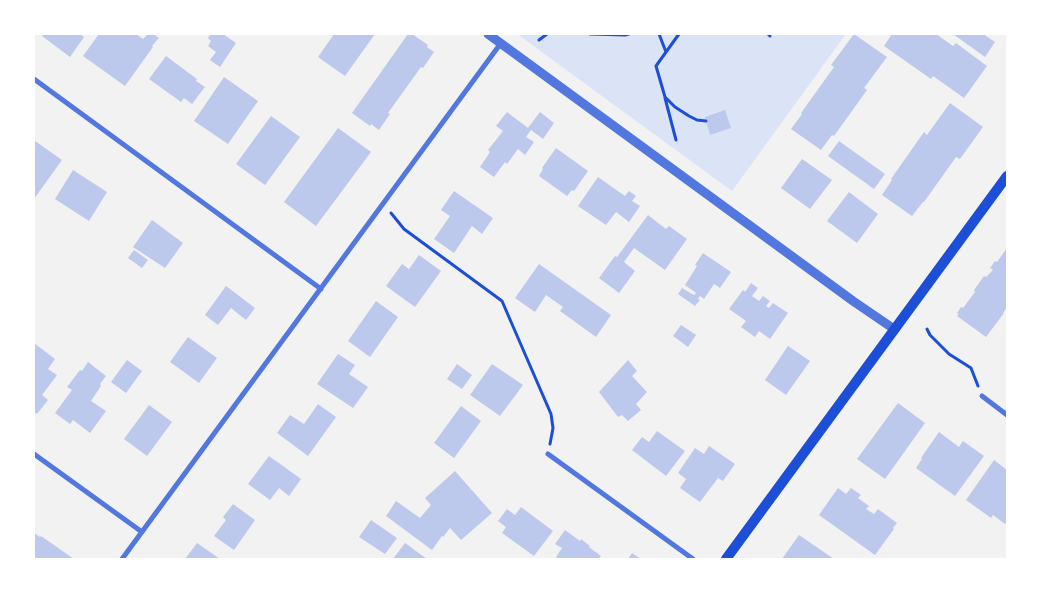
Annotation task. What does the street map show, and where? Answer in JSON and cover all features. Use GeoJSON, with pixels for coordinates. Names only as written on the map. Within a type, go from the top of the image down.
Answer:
{"type":"FeatureCollection","features":[{"type":"Feature","properties":{"kind":"main road"},"geometry":{"type":"LineString","coordinates":[[726,559],[1007,176]]}},
{"type":"Feature","properties":{"kind":"street"},"geometry":{"type":"LineString","coordinates":[[488,34],[894,329]]}},
{"type":"Feature","properties":{"kind":"street"},"geometry":{"type":"LineString","coordinates":[[122,559],[502,44]]}},
{"type":"Feature","properties":{"kind":"street"},"geometry":{"type":"LineString","coordinates":[[34,79],[321,289]]}},
{"type":"Feature","properties":{"kind":"street"},"geometry":{"type":"LineString","coordinates":[[982,396],[1007,415]]}},
{"type":"Feature","properties":{"kind":"street"},"geometry":{"type":"LineString","coordinates":[[34,454],[142,532]]}},
{"type":"Feature","properties":{"kind":"street"},"geometry":{"type":"LineString","coordinates":[[548,454],[693,559]]}},
{"type":"Feature","properties":{"kind":"path"},"geometry":{"type":"LineString","coordinates":[[539,40],[547,34]]}},
{"type":"Feature","properties":{"kind":"path"},"geometry":{"type":"LineString","coordinates":[[590,34],[624,36],[629,34]]}},
{"type":"Feature","properties":{"kind":"path"},"geometry":{"type":"LineString","coordinates":[[659,34],[666,52]]}},
{"type":"Feature","properties":{"kind":"path"},"geometry":{"type":"LineString","coordinates":[[676,140],[656,66],[679,34]]}},
{"type":"Feature","properties":{"kind":"path"},"geometry":{"type":"LineString","coordinates":[[665,97],[675,108],[697,120],[706,121]]}},
{"type":"Feature","properties":{"kind":"path"},"geometry":{"type":"LineString","coordinates":[[383,205],[404,229],[502,301],[551,414],[553,428],[548,454]]}},
{"type":"Feature","properties":{"kind":"path"},"geometry":{"type":"LineString","coordinates":[[927,329],[949,354],[971,368],[982,396]]}},
{"type":"Feature","properties":{"kind":"shaded area"},"geometry":{"type":"Polygon","coordinates":[[[517,34],[846,34],[732,191],[517,34]]]}},
{"type":"Feature","properties":{"kind":"building"},"geometry":{"type":"Polygon","coordinates":[[[44,34],[80,34],[84,37],[70,57],[42,36],[44,34]]]}},
{"type":"Feature","properties":{"kind":"building"},"geometry":{"type":"Polygon","coordinates":[[[99,34],[136,34],[143,39],[148,34],[153,34],[159,38],[125,86],[83,56],[99,34]]]}},
{"type":"Feature","properties":{"kind":"building"},"geometry":{"type":"Polygon","coordinates":[[[211,34],[223,34],[236,43],[220,67],[210,60],[216,52],[208,46],[211,41],[208,38],[211,34]]]}},
{"type":"Feature","properties":{"kind":"building"},"geometry":{"type":"Polygon","coordinates":[[[334,34],[375,34],[345,76],[318,57],[334,34]]]}},
{"type":"Feature","properties":{"kind":"building"},"geometry":{"type":"Polygon","coordinates":[[[408,34],[412,34],[428,45],[427,47],[434,52],[388,113],[390,114],[379,130],[352,113],[408,34]]]}},
{"type":"Feature","properties":{"kind":"building"},"geometry":{"type":"Polygon","coordinates":[[[854,34],[887,57],[864,88],[867,90],[834,136],[832,135],[821,150],[791,129],[834,67],[831,65],[854,34]]]}},
{"type":"Feature","properties":{"kind":"building"},"geometry":{"type":"Polygon","coordinates":[[[892,34],[936,34],[953,46],[956,43],[987,66],[964,98],[933,76],[931,79],[884,46],[892,34]]]}},
{"type":"Feature","properties":{"kind":"building"},"geometry":{"type":"Polygon","coordinates":[[[953,34],[983,34],[995,42],[985,57],[953,34]]]}},
{"type":"Feature","properties":{"kind":"building"},"geometry":{"type":"Polygon","coordinates":[[[166,56],[205,87],[192,104],[184,98],[181,102],[149,79],[166,56]]]}},
{"type":"Feature","properties":{"kind":"building"},"geometry":{"type":"Polygon","coordinates":[[[224,77],[258,101],[228,144],[194,121],[224,77]]]}},
{"type":"Feature","properties":{"kind":"building"},"geometry":{"type":"Polygon","coordinates":[[[950,103],[983,127],[960,159],[956,157],[912,216],[882,195],[924,132],[927,135],[950,103]]]}},
{"type":"Feature","properties":{"kind":"building"},"geometry":{"type":"Polygon","coordinates":[[[725,110],[731,128],[710,135],[705,117],[725,110]]]}},
{"type":"Feature","properties":{"kind":"building"},"geometry":{"type":"Polygon","coordinates":[[[507,112],[528,128],[540,112],[554,123],[543,139],[531,130],[526,137],[534,142],[525,155],[518,149],[494,177],[480,167],[490,152],[488,150],[503,131],[496,126],[507,112]]]}},
{"type":"Feature","properties":{"kind":"building"},"geometry":{"type":"Polygon","coordinates":[[[271,116],[300,137],[265,185],[236,164],[271,116]]]}},
{"type":"Feature","properties":{"kind":"building"},"geometry":{"type":"Polygon","coordinates":[[[338,128],[371,152],[316,226],[284,202],[338,128]]]}},
{"type":"Feature","properties":{"kind":"building"},"geometry":{"type":"Polygon","coordinates":[[[839,141],[885,174],[874,189],[828,156],[839,141]]]}},
{"type":"Feature","properties":{"kind":"building"},"geometry":{"type":"Polygon","coordinates":[[[34,142],[62,160],[34,199],[34,142]]]}},
{"type":"Feature","properties":{"kind":"building"},"geometry":{"type":"Polygon","coordinates":[[[556,148],[588,171],[574,191],[572,190],[567,196],[539,176],[542,168],[556,148]]]}},
{"type":"Feature","properties":{"kind":"building"},"geometry":{"type":"Polygon","coordinates":[[[802,159],[832,180],[810,209],[781,188],[802,159]]]}},
{"type":"Feature","properties":{"kind":"building"},"geometry":{"type":"Polygon","coordinates":[[[73,170],[107,192],[89,221],[55,199],[73,170]]]}},
{"type":"Feature","properties":{"kind":"building"},"geometry":{"type":"Polygon","coordinates":[[[598,177],[625,196],[629,191],[636,196],[632,201],[640,206],[629,222],[616,212],[606,225],[578,206],[598,177]]]}},
{"type":"Feature","properties":{"kind":"building"},"geometry":{"type":"Polygon","coordinates":[[[454,191],[493,218],[482,234],[472,226],[454,253],[434,239],[450,216],[441,210],[454,191]]]}},
{"type":"Feature","properties":{"kind":"building"},"geometry":{"type":"Polygon","coordinates":[[[849,192],[878,214],[857,243],[827,221],[849,192]]]}},
{"type":"Feature","properties":{"kind":"building"},"geometry":{"type":"Polygon","coordinates":[[[648,215],[666,229],[669,226],[687,239],[665,270],[634,248],[624,262],[635,271],[619,293],[599,278],[648,215]]]}},
{"type":"Feature","properties":{"kind":"building"},"geometry":{"type":"Polygon","coordinates":[[[152,220],[183,243],[165,268],[133,247],[152,220]]]}},
{"type":"Feature","properties":{"kind":"building"},"geometry":{"type":"Polygon","coordinates":[[[1007,248],[1007,307],[986,337],[957,316],[959,314],[957,313],[975,292],[974,290],[984,276],[986,277],[993,270],[990,268],[1007,248]]]}},
{"type":"Feature","properties":{"kind":"building"},"geometry":{"type":"Polygon","coordinates":[[[134,250],[148,260],[142,268],[128,258],[134,250]]]}},
{"type":"Feature","properties":{"kind":"building"},"geometry":{"type":"Polygon","coordinates":[[[703,253],[731,272],[720,288],[714,284],[704,299],[700,296],[698,299],[700,300],[695,306],[678,294],[682,288],[694,295],[696,293],[685,285],[703,253]]]}},
{"type":"Feature","properties":{"kind":"building"},"geometry":{"type":"Polygon","coordinates":[[[419,255],[441,271],[415,307],[386,286],[402,264],[409,269],[419,255]]]}},
{"type":"Feature","properties":{"kind":"building"},"geometry":{"type":"Polygon","coordinates":[[[539,264],[611,315],[596,337],[560,311],[563,307],[546,295],[535,312],[515,298],[539,264]]]}},
{"type":"Feature","properties":{"kind":"building"},"geometry":{"type":"Polygon","coordinates":[[[751,283],[758,288],[752,296],[759,301],[763,296],[770,301],[766,306],[769,308],[773,303],[788,313],[770,339],[759,331],[755,337],[741,327],[746,321],[729,309],[743,290],[745,292],[751,283]]]}},
{"type":"Feature","properties":{"kind":"building"},"geometry":{"type":"Polygon","coordinates":[[[226,286],[255,308],[246,320],[231,308],[218,325],[205,315],[226,286]]]}},
{"type":"Feature","properties":{"kind":"building"},"geometry":{"type":"Polygon","coordinates":[[[376,301],[398,317],[370,357],[348,341],[376,301]]]}},
{"type":"Feature","properties":{"kind":"building"},"geometry":{"type":"Polygon","coordinates":[[[681,325],[696,335],[688,347],[673,336],[681,325]]]}},
{"type":"Feature","properties":{"kind":"building"},"geometry":{"type":"Polygon","coordinates":[[[188,337],[217,358],[199,383],[170,362],[188,337]]]}},
{"type":"Feature","properties":{"kind":"building"},"geometry":{"type":"Polygon","coordinates":[[[34,343],[55,359],[48,369],[57,375],[42,395],[48,400],[37,414],[34,411],[34,343]]]}},
{"type":"Feature","properties":{"kind":"building"},"geometry":{"type":"Polygon","coordinates":[[[788,346],[810,361],[786,395],[765,380],[788,346]]]}},
{"type":"Feature","properties":{"kind":"building"},"geometry":{"type":"Polygon","coordinates":[[[338,354],[355,365],[349,374],[368,387],[353,408],[317,384],[338,354]]]}},
{"type":"Feature","properties":{"kind":"building"},"geometry":{"type":"Polygon","coordinates":[[[127,360],[142,371],[126,393],[111,382],[127,360]]]}},
{"type":"Feature","properties":{"kind":"building"},"geometry":{"type":"Polygon","coordinates":[[[628,360],[637,371],[632,376],[647,392],[636,404],[641,410],[628,421],[622,415],[618,417],[599,392],[628,360]]]}},
{"type":"Feature","properties":{"kind":"building"},"geometry":{"type":"Polygon","coordinates":[[[88,362],[106,376],[91,401],[106,411],[90,433],[73,420],[70,424],[55,413],[72,390],[67,387],[88,362]]]}},
{"type":"Feature","properties":{"kind":"building"},"geometry":{"type":"Polygon","coordinates":[[[457,364],[472,375],[462,389],[447,379],[457,364]]]}},
{"type":"Feature","properties":{"kind":"building"},"geometry":{"type":"Polygon","coordinates":[[[492,364],[523,385],[500,416],[470,395],[492,364]]]}},
{"type":"Feature","properties":{"kind":"building"},"geometry":{"type":"Polygon","coordinates":[[[898,403],[925,423],[885,479],[857,459],[898,403]]]}},
{"type":"Feature","properties":{"kind":"building"},"geometry":{"type":"Polygon","coordinates":[[[318,404],[336,417],[308,456],[277,433],[290,415],[304,424],[318,404]]]}},
{"type":"Feature","properties":{"kind":"building"},"geometry":{"type":"Polygon","coordinates":[[[149,405],[172,422],[147,456],[124,439],[149,405]]]}},
{"type":"Feature","properties":{"kind":"building"},"geometry":{"type":"Polygon","coordinates":[[[461,406],[481,421],[454,458],[434,443],[461,406]]]}},
{"type":"Feature","properties":{"kind":"building"},"geometry":{"type":"Polygon","coordinates":[[[657,431],[685,451],[666,476],[632,450],[642,437],[649,442],[657,431]]]}},
{"type":"Feature","properties":{"kind":"building"},"geometry":{"type":"Polygon","coordinates":[[[939,432],[959,447],[963,441],[984,456],[955,496],[916,468],[939,432]]]}},
{"type":"Feature","properties":{"kind":"building"},"geometry":{"type":"Polygon","coordinates":[[[709,446],[735,464],[723,481],[718,478],[700,502],[680,488],[686,479],[678,473],[695,448],[704,454],[709,446]]]}},
{"type":"Feature","properties":{"kind":"building"},"geometry":{"type":"Polygon","coordinates":[[[269,456],[301,479],[289,496],[279,488],[270,500],[248,484],[269,456]]]}},
{"type":"Feature","properties":{"kind":"building"},"geometry":{"type":"Polygon","coordinates":[[[994,460],[1007,470],[1007,521],[1005,524],[993,515],[991,518],[966,500],[994,460]]]}},
{"type":"Feature","properties":{"kind":"building"},"geometry":{"type":"Polygon","coordinates":[[[455,471],[492,513],[461,540],[450,528],[432,550],[386,516],[396,501],[420,518],[431,505],[425,498],[455,471]]]}},
{"type":"Feature","properties":{"kind":"building"},"geometry":{"type":"Polygon","coordinates":[[[838,488],[846,494],[851,488],[861,495],[858,498],[869,506],[866,509],[874,514],[878,509],[897,523],[875,555],[819,515],[838,488]]]}},
{"type":"Feature","properties":{"kind":"building"},"geometry":{"type":"Polygon","coordinates":[[[233,504],[255,520],[234,550],[214,536],[226,520],[223,517],[233,504]]]}},
{"type":"Feature","properties":{"kind":"building"},"geometry":{"type":"Polygon","coordinates":[[[521,507],[553,531],[534,556],[502,533],[506,527],[498,521],[507,509],[515,515],[521,507]]]}},
{"type":"Feature","properties":{"kind":"building"},"geometry":{"type":"Polygon","coordinates":[[[371,520],[397,538],[385,554],[359,537],[371,520]]]}},
{"type":"Feature","properties":{"kind":"building"},"geometry":{"type":"Polygon","coordinates":[[[565,530],[580,541],[581,539],[601,556],[598,559],[559,559],[556,557],[562,548],[555,544],[565,530]]]}},
{"type":"Feature","properties":{"kind":"building"},"geometry":{"type":"Polygon","coordinates":[[[34,533],[41,536],[74,559],[34,559],[34,533]]]}},
{"type":"Feature","properties":{"kind":"building"},"geometry":{"type":"Polygon","coordinates":[[[799,535],[834,559],[782,559],[799,535]]]}},
{"type":"Feature","properties":{"kind":"building"},"geometry":{"type":"Polygon","coordinates":[[[197,543],[220,559],[185,559],[197,543]]]}},
{"type":"Feature","properties":{"kind":"building"},"geometry":{"type":"Polygon","coordinates":[[[405,543],[427,559],[393,559],[405,543]]]}},
{"type":"Feature","properties":{"kind":"building"},"geometry":{"type":"Polygon","coordinates":[[[632,553],[641,559],[628,559],[632,553]]]}}]}
